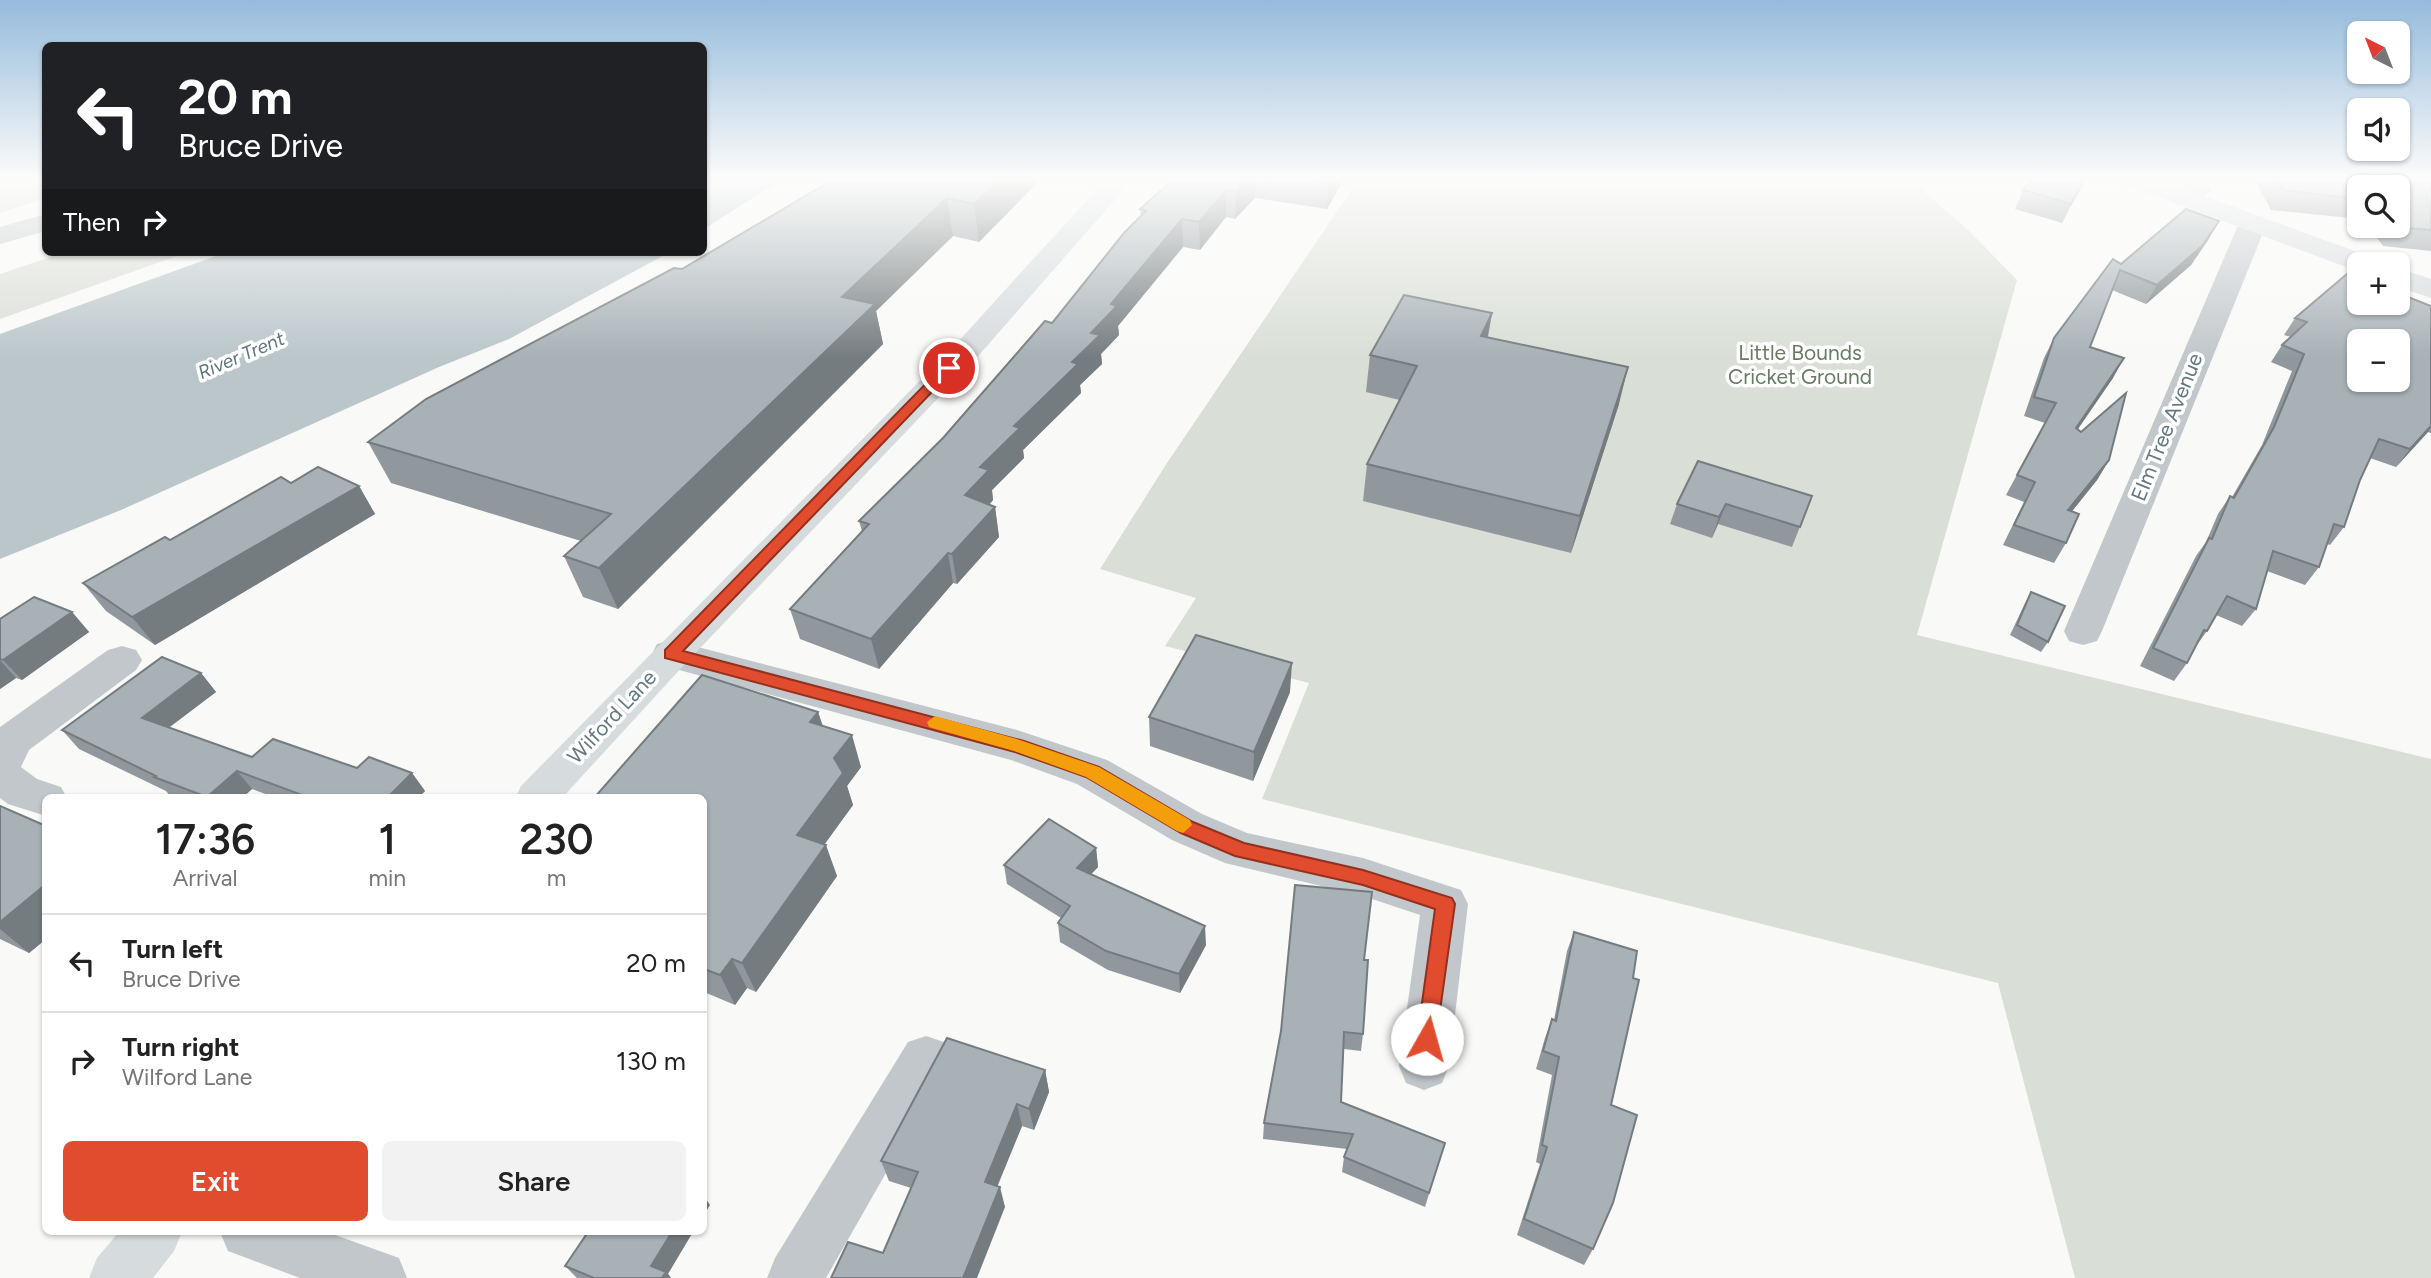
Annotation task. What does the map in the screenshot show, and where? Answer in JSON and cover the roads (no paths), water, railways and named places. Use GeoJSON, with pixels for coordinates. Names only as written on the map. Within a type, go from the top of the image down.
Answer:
{"type":"FeatureCollection","features":[{"type":"Feature","properties":{"kind":"main road","name":"Wilford Lane"},"geometry":{"type":"LineString","coordinates":[[540,794],[671,654],[968,349],[1067,239]]}},
{"type":"Feature","properties":{"kind":"main road"},"geometry":{"type":"LineString","coordinates":[[2295,239],[2347,258]]}},
{"type":"Feature","properties":{"kind":"main road"},"geometry":{"type":"LineString","coordinates":[[2410,281],[2431,289]]}},
{"type":"Feature","properties":{"kind":"main road"},"geometry":{"type":"LineString","coordinates":[[117,1278],[153,1235]]}},
{"type":"Feature","properties":{"kind":"street","name":"Elm Tree Avenue"},"geometry":{"type":"LineString","coordinates":[[2083,631],[2246,239]]}},
{"type":"Feature","properties":{"kind":"street"},"geometry":{"type":"LineString","coordinates":[[671,654],[1017,746],[1092,772],[1187,827],[1241,850],[1363,877],[1445,904],[1424,1066]]}},
{"type":"Feature","properties":{"kind":"street"},"geometry":{"type":"LineString","coordinates":[[0,766],[14,738],[122,660]]}},
{"type":"Feature","properties":{"kind":"street"},"geometry":{"type":"LineString","coordinates":[[0,774],[23,792],[42,798]]}},
{"type":"Feature","properties":{"kind":"street"},"geometry":{"type":"LineString","coordinates":[[795,1278],[926,1059]]}},
{"type":"Feature","properties":{"kind":"street"},"geometry":{"type":"LineString","coordinates":[[256,1235],[379,1278]]}},
{"type":"Feature","properties":{"kind":"water","name":"River Trent"},"geometry":{"type":"Polygon","coordinates":[[[216,256],[663,256],[509,339],[439,367],[121,510],[0,559],[0,334],[216,256]]]}},
{"type":"Feature","properties":{"kind":"park label","name":"Little Bounds Cricket Ground"},"geometry":{"type":"Point","coordinates":[1800,365]}}]}
